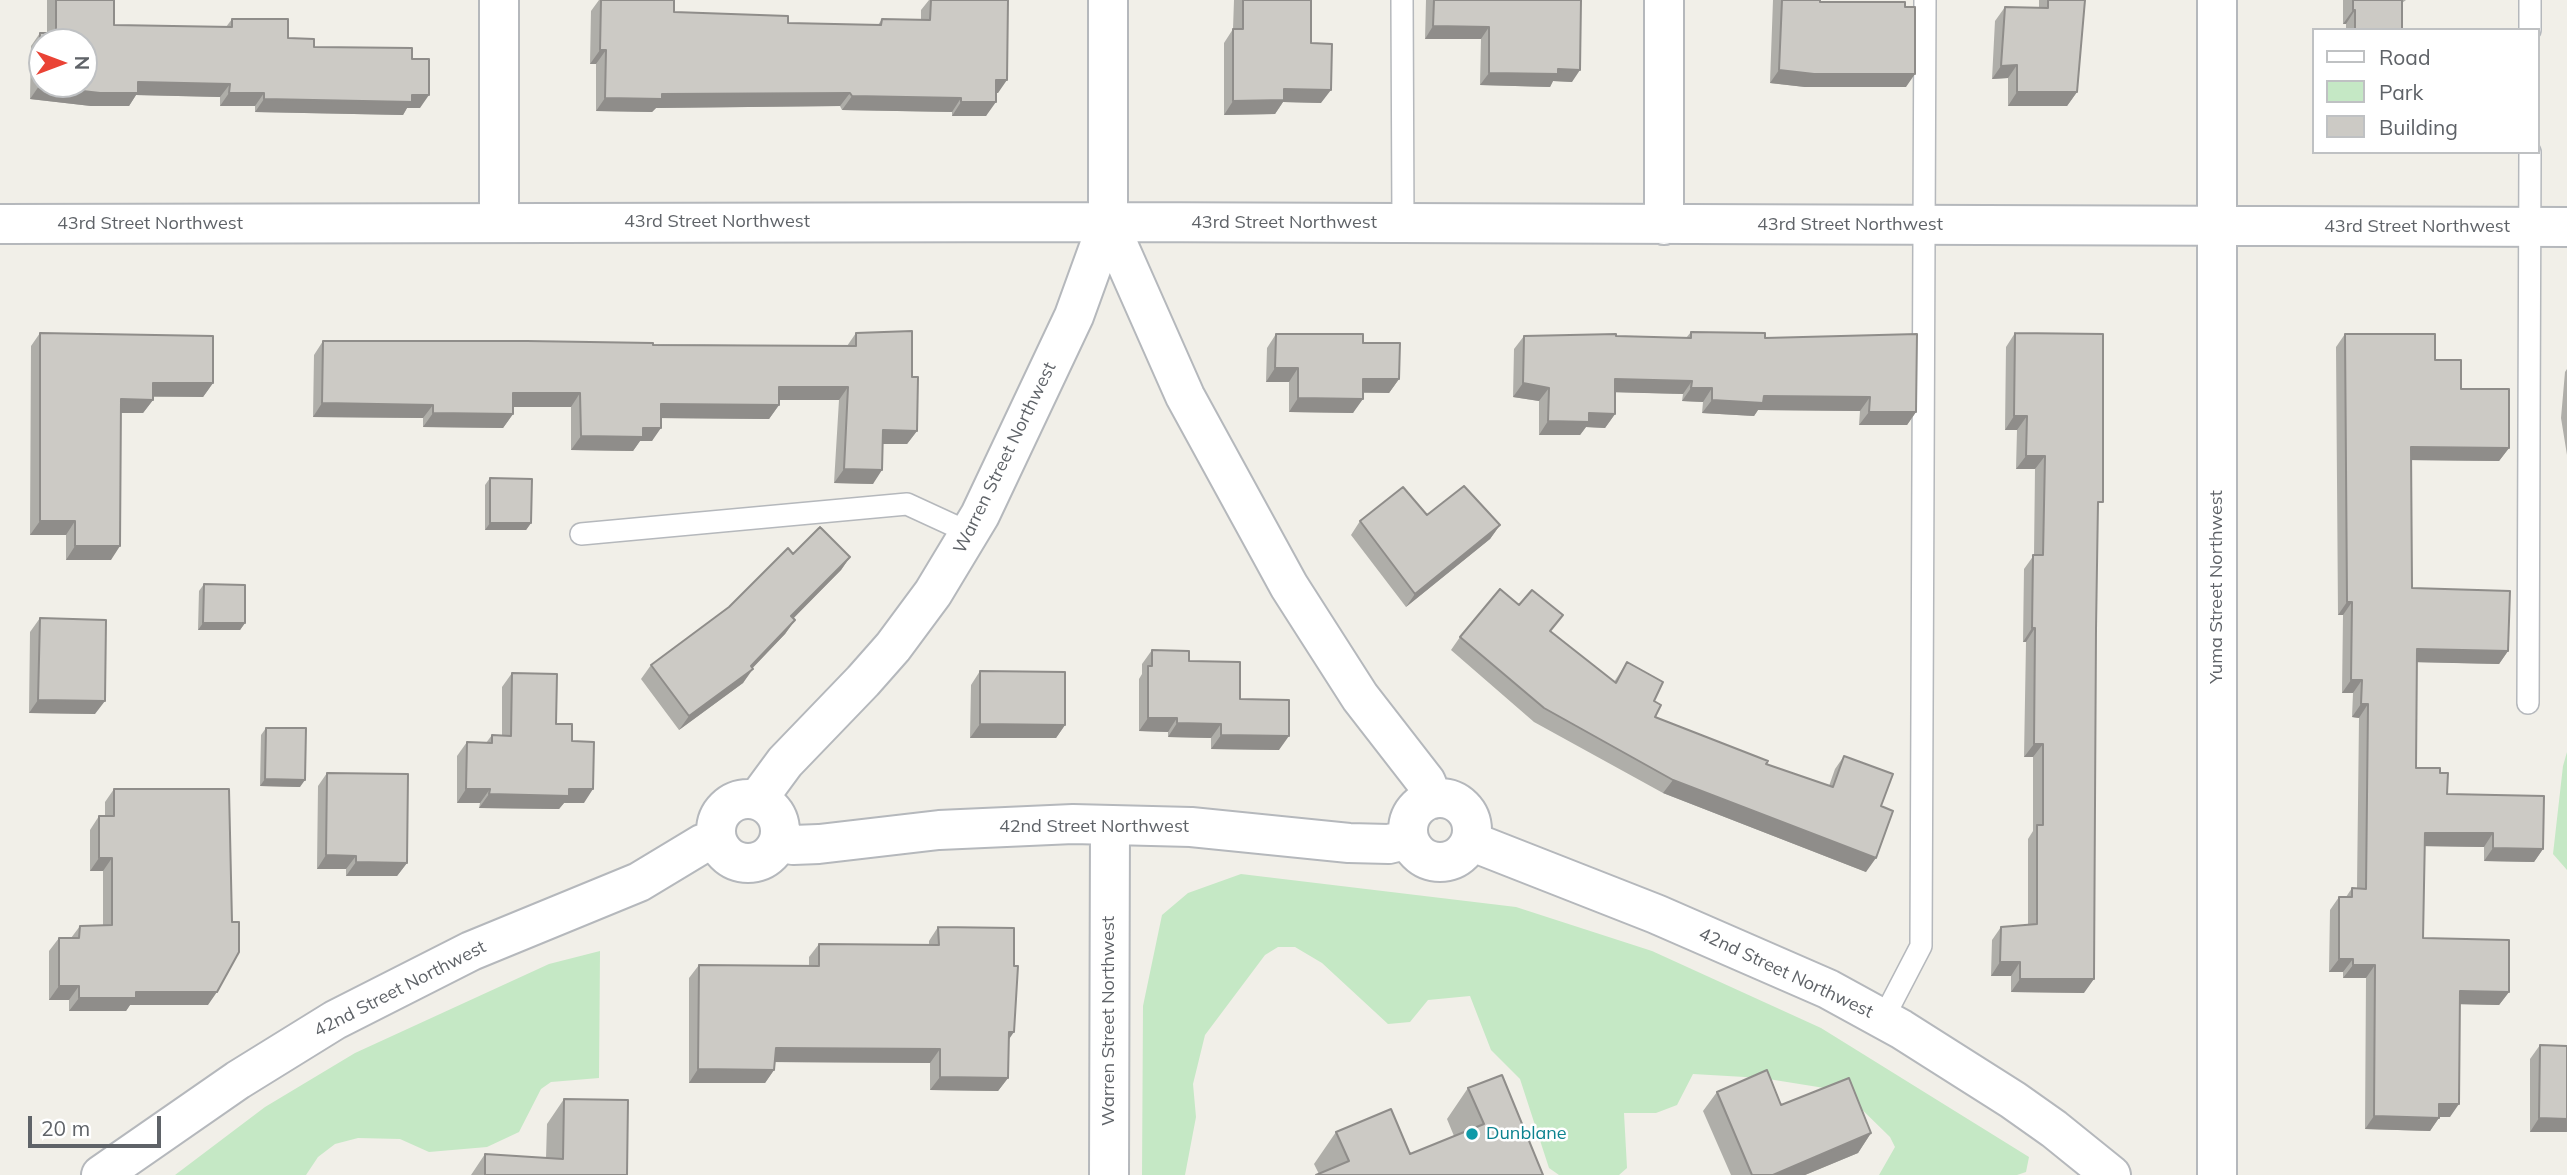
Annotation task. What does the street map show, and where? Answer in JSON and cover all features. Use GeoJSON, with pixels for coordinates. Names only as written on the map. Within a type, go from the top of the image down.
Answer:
{"type":"FeatureCollection","features":[{"type":"Feature","properties":{"kind":"street"},"geometry":{"type":"LineString","coordinates":[[499,0],[499,223]]}},
{"type":"Feature","properties":{"kind":"street","name":"Warren Street Northwest"},"geometry":{"type":"LineString","coordinates":[[757,800],[785,762],[893,647],[933,593],[970,533],[1074,316],[1108,222],[1108,0]]}},
{"type":"Feature","properties":{"kind":"street"},"geometry":{"type":"LineString","coordinates":[[1664,0],[1664,225]]}},
{"type":"Feature","properties":{"kind":"street","name":"Yuma Street Northwest"},"geometry":{"type":"LineString","coordinates":[[2217,0],[2217,1175]]}},
{"type":"Feature","properties":{"kind":"street","name":"43rd Street Northwest"},"geometry":{"type":"LineString","coordinates":[[0,224],[1108,222],[2567,227]]}},
{"type":"Feature","properties":{"kind":"street","name":"Warren Street Northwest"},"geometry":{"type":"LineString","coordinates":[[1108,222],[1185,396],[1289,586],[1318,635],[1360,696],[1426,782],[1433,799]]}},
{"type":"Feature","properties":{"kind":"street"},"geometry":{"type":"LineString","coordinates":[[747,799],[757,800],[774,812],[780,832],[778,842],[765,858],[745,863],[726,854],[718,839],[718,825],[728,807],[747,799]]}},
{"type":"Feature","properties":{"kind":"street"},"geometry":{"type":"LineString","coordinates":[[1433,799],[1454,802],[1462,807],[1468,816],[1471,826],[1470,841],[1461,854],[1452,860],[1431,861],[1414,849],[1409,839],[1410,818],[1423,803],[1433,799]]}},
{"type":"Feature","properties":{"kind":"street","name":"42nd Street Northwest"},"geometry":{"type":"LineString","coordinates":[[778,842],[793,845],[819,844],[939,830],[1073,824],[1191,827],[1349,843],[1389,844],[1409,839]]}},
{"type":"Feature","properties":{"kind":"street","name":"Warren Street Northwest"},"geometry":{"type":"LineString","coordinates":[[1109,1175],[1110,825]]}},
{"type":"Feature","properties":{"kind":"street","name":"42nd Street Northwest"},"geometry":{"type":"LineString","coordinates":[[101,1175],[238,1080],[335,1020],[471,951],[639,882],[702,844],[718,839]]}},
{"type":"Feature","properties":{"kind":"street","name":"42nd Street Northwest"},"geometry":{"type":"LineString","coordinates":[[1470,841],[1743,950],[1828,989],[1883,1019],[2013,1100],[2111,1175]]}},
{"type":"Feature","properties":{"kind":"lane"},"geometry":{"type":"LineString","coordinates":[[1402,0],[1403,224]]}},
{"type":"Feature","properties":{"kind":"lane"},"geometry":{"type":"LineString","coordinates":[[1883,1019],[1921,946],[1925,0]]}},
{"type":"Feature","properties":{"kind":"lane"},"geometry":{"type":"LineString","coordinates":[[2530,0],[2530,28]]}},
{"type":"Feature","properties":{"kind":"lane"},"geometry":{"type":"LineString","coordinates":[[2528,703],[2530,154]]}},
{"type":"Feature","properties":{"kind":"lane"},"geometry":{"type":"LineString","coordinates":[[581,534],[907,504],[970,533]]}},
{"type":"Feature","properties":{"kind":"green space"},"geometry":{"type":"Polygon","coordinates":[[[2567,752],[2567,870],[2553,854],[2567,752]]]}},
{"type":"Feature","properties":{"kind":"green space"},"geometry":{"type":"Polygon","coordinates":[[[1241,874],[1516,907],[1652,951],[1821,1028],[2029,1157],[2026,1172],[2017,1175],[1879,1175],[1895,1147],[1890,1137],[1843,1091],[1762,1078],[1693,1074],[1677,1105],[1656,1113],[1624,1113],[1627,1168],[1619,1175],[1559,1175],[1549,1168],[1520,1079],[1491,1050],[1470,996],[1428,1000],[1410,1022],[1388,1024],[1322,963],[1295,947],[1278,947],[1265,955],[1205,1035],[1193,1084],[1196,1117],[1185,1175],[1142,1175],[1143,1006],[1162,915],[1188,893],[1241,874]]]}},
{"type":"Feature","properties":{"kind":"green space"},"geometry":{"type":"Polygon","coordinates":[[[600,951],[599,1078],[551,1082],[541,1089],[519,1132],[487,1147],[429,1152],[400,1139],[358,1138],[335,1144],[318,1157],[306,1175],[175,1175],[265,1107],[355,1053],[549,964],[600,951]]]}},
{"type":"Feature","properties":{"kind":"building"},"geometry":{"type":"Polygon","coordinates":[[[56,0],[114,0],[114,25],[232,27],[232,19],[288,19],[288,38],[314,39],[314,47],[412,48],[412,59],[429,59],[429,95],[412,95],[412,102],[264,99],[264,93],[229,93],[230,84],[138,82],[138,93],[100,93],[98,28],[56,28],[56,0]]]}},
{"type":"Feature","properties":{"kind":"building"},"geometry":{"type":"Polygon","coordinates":[[[601,0],[674,0],[674,12],[788,16],[788,23],[881,25],[882,19],[930,20],[931,0],[1008,0],[1007,80],[996,80],[996,102],[961,102],[961,98],[852,96],[850,93],[662,94],[662,99],[605,98],[606,50],[600,50],[601,0]]]}},
{"type":"Feature","properties":{"kind":"building"},"geometry":{"type":"Polygon","coordinates":[[[1243,0],[1311,0],[1311,43],[1332,44],[1331,90],[1284,89],[1284,100],[1233,101],[1233,29],[1243,29],[1243,0]]]}},
{"type":"Feature","properties":{"kind":"building"},"geometry":{"type":"Polygon","coordinates":[[[1434,0],[1581,0],[1580,70],[1558,69],[1558,74],[1489,73],[1489,27],[1433,26],[1434,0]]]}},
{"type":"Feature","properties":{"kind":"building"},"geometry":{"type":"Polygon","coordinates":[[[1782,0],[1905,2],[1905,7],[1915,7],[1915,74],[1814,74],[1779,70],[1782,0]]]}},
{"type":"Feature","properties":{"kind":"building"},"geometry":{"type":"Polygon","coordinates":[[[2048,0],[2085,0],[2077,92],[2017,92],[2017,65],[2001,66],[2005,7],[2048,8],[2048,0]]]}},
{"type":"Feature","properties":{"kind":"building"},"geometry":{"type":"Polygon","coordinates":[[[2353,0],[2402,0],[2402,28],[2355,28],[2353,0]]]}},
{"type":"Feature","properties":{"kind":"building"},"geometry":{"type":"Polygon","coordinates":[[[912,331],[912,377],[918,377],[917,431],[883,430],[882,470],[844,469],[848,387],[779,387],[779,405],[661,404],[661,428],[643,428],[643,437],[581,436],[580,393],[513,393],[513,414],[433,413],[433,405],[322,403],[323,341],[856,346],[856,333],[912,331]]]}},
{"type":"Feature","properties":{"kind":"building"},"geometry":{"type":"Polygon","coordinates":[[[1691,332],[1765,333],[1765,338],[1917,334],[1916,412],[1869,412],[1870,397],[1764,396],[1763,403],[1712,400],[1712,388],[1691,388],[1692,381],[1615,379],[1615,414],[1589,413],[1589,422],[1548,421],[1549,388],[1523,383],[1524,336],[1616,334],[1691,338],[1691,332]]]}},
{"type":"Feature","properties":{"kind":"building"},"geometry":{"type":"Polygon","coordinates":[[[40,333],[213,336],[213,383],[153,383],[153,400],[121,399],[120,546],[75,546],[75,521],[40,521],[40,333]]]}},
{"type":"Feature","properties":{"kind":"building"},"geometry":{"type":"Polygon","coordinates":[[[2015,333],[2103,334],[2103,502],[2098,502],[2096,629],[2094,979],[2020,979],[2020,962],[2000,962],[2001,927],[2037,924],[2037,825],[2043,825],[2043,744],[2034,744],[2035,628],[2032,628],[2033,555],[2043,555],[2045,456],[2026,456],[2027,416],[2014,416],[2015,333]]]}},
{"type":"Feature","properties":{"kind":"building"},"geometry":{"type":"Polygon","coordinates":[[[1276,334],[1363,334],[1363,343],[1400,343],[1399,379],[1363,379],[1363,399],[1298,398],[1298,368],[1275,368],[1276,334]]]}},
{"type":"Feature","properties":{"kind":"building"},"geometry":{"type":"Polygon","coordinates":[[[2345,334],[2435,334],[2435,360],[2461,360],[2461,389],[2509,389],[2509,448],[2411,447],[2412,588],[2510,591],[2508,651],[2417,649],[2416,768],[2440,768],[2440,773],[2448,773],[2447,794],[2544,796],[2543,849],[2493,848],[2493,833],[2425,833],[2423,938],[2509,940],[2509,992],[2460,991],[2459,1104],[2439,1104],[2439,1118],[2374,1116],[2375,965],[2353,965],[2353,959],[2339,959],[2339,897],[2352,897],[2352,888],[2366,889],[2368,704],[2361,704],[2362,680],[2351,680],[2352,602],[2347,602],[2345,334]]]}},
{"type":"Feature","properties":{"kind":"building"},"geometry":{"type":"Polygon","coordinates":[[[490,478],[532,479],[531,523],[490,523],[490,478]]]}},
{"type":"Feature","properties":{"kind":"building"},"geometry":{"type":"Polygon","coordinates":[[[1464,486],[1500,525],[1415,594],[1360,521],[1403,487],[1427,515],[1464,486]]]}},
{"type":"Feature","properties":{"kind":"building"},"geometry":{"type":"Polygon","coordinates":[[[820,527],[850,557],[791,616],[795,620],[751,666],[753,669],[689,716],[651,665],[729,607],[788,548],[793,554],[820,527]]]}},
{"type":"Feature","properties":{"kind":"building"},"geometry":{"type":"Polygon","coordinates":[[[204,584],[245,585],[245,623],[203,623],[204,584]]]}},
{"type":"Feature","properties":{"kind":"building"},"geometry":{"type":"Polygon","coordinates":[[[1500,589],[1519,605],[1532,590],[1563,615],[1550,631],[1616,683],[1627,662],[1663,682],[1654,701],[1661,705],[1655,717],[1768,761],[1766,764],[1833,787],[1844,756],[1893,774],[1881,806],[1893,811],[1876,858],[1673,780],[1544,708],[1460,637],[1500,589]]]}},
{"type":"Feature","properties":{"kind":"building"},"geometry":{"type":"Polygon","coordinates":[[[40,618],[106,620],[105,701],[38,700],[40,618]]]}},
{"type":"Feature","properties":{"kind":"building"},"geometry":{"type":"Polygon","coordinates":[[[1152,650],[1189,651],[1189,661],[1240,662],[1240,699],[1289,700],[1289,736],[1221,735],[1221,724],[1177,723],[1177,718],[1148,718],[1148,666],[1152,666],[1152,650]]]}},
{"type":"Feature","properties":{"kind":"building"},"geometry":{"type":"Polygon","coordinates":[[[980,671],[1065,672],[1065,725],[980,724],[980,671]]]}},
{"type":"Feature","properties":{"kind":"building"},"geometry":{"type":"Polygon","coordinates":[[[512,673],[557,674],[556,724],[572,724],[572,741],[594,742],[593,789],[569,789],[569,796],[489,794],[490,789],[466,789],[467,742],[492,743],[492,735],[511,736],[512,673]]]}},
{"type":"Feature","properties":{"kind":"building"},"geometry":{"type":"Polygon","coordinates":[[[266,728],[306,728],[305,780],[265,779],[266,728]]]}},
{"type":"Feature","properties":{"kind":"building"},"geometry":{"type":"Polygon","coordinates":[[[327,773],[408,774],[407,863],[356,862],[356,856],[326,855],[327,773]]]}},
{"type":"Feature","properties":{"kind":"building"},"geometry":{"type":"Polygon","coordinates":[[[114,789],[229,789],[232,922],[239,922],[239,952],[217,992],[136,992],[136,998],[79,998],[79,986],[59,986],[59,938],[79,938],[80,926],[112,925],[112,858],[99,858],[99,816],[114,816],[114,789]]]}},
{"type":"Feature","properties":{"kind":"building"},"geometry":{"type":"Polygon","coordinates":[[[938,927],[1014,928],[1014,966],[1018,966],[1014,1032],[1009,1032],[1008,1078],[940,1077],[940,1049],[776,1048],[774,1070],[698,1069],[699,965],[819,966],[819,944],[939,945],[938,927]]]}},
{"type":"Feature","properties":{"kind":"building"},"geometry":{"type":"Polygon","coordinates":[[[2540,1045],[2567,1046],[2567,1119],[2539,1118],[2540,1045]]]}},
{"type":"Feature","properties":{"kind":"building"},"geometry":{"type":"Polygon","coordinates":[[[1767,1070],[1781,1105],[1849,1078],[1871,1133],[1773,1175],[1752,1175],[1717,1092],[1767,1070]]]}},
{"type":"Feature","properties":{"kind":"building"},"geometry":{"type":"Polygon","coordinates":[[[1502,1075],[1543,1175],[1316,1175],[1349,1161],[1336,1132],[1391,1109],[1410,1154],[1484,1124],[1468,1088],[1502,1075]]]}},
{"type":"Feature","properties":{"kind":"building"},"geometry":{"type":"Polygon","coordinates":[[[564,1099],[628,1100],[627,1175],[485,1175],[485,1154],[563,1159],[564,1099]]]}},
{"type":"Feature","properties":{"kind":"place","name":"Dunblane"},"geometry":{"type":"Point","coordinates":[1472,1134]}}]}
